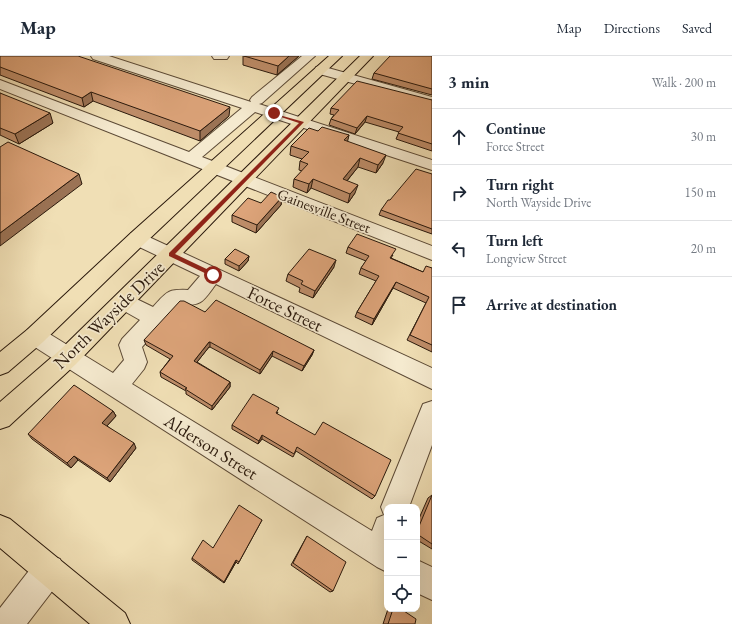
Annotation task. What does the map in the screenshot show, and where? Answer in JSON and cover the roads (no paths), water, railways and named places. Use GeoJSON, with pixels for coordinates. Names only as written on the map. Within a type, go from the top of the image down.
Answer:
{"type":"FeatureCollection","features":[{"type":"Feature","properties":{"kind":"main road","name":"North Wayside Drive"},"geometry":{"type":"LineString","coordinates":[[0,364],[35,336],[138,238],[336,56]]}},
{"type":"Feature","properties":{"kind":"main road","name":"North Wayside Drive"},"geometry":{"type":"LineString","coordinates":[[0,418],[68,357],[367,56]]}},
{"type":"Feature","properties":{"kind":"main road"},"geometry":{"type":"LineString","coordinates":[[0,529],[114,624]]}},
{"type":"Feature","properties":{"kind":"street"},"geometry":{"type":"LineString","coordinates":[[98,56],[255,103],[274,113],[432,165]]}},
{"type":"Feature","properties":{"kind":"street"},"geometry":{"type":"LineString","coordinates":[[218,56],[223,56]]}},
{"type":"Feature","properties":{"kind":"street"},"geometry":{"type":"LineString","coordinates":[[191,158],[309,56]]}},
{"type":"Feature","properties":{"kind":"street"},"geometry":{"type":"LineString","coordinates":[[321,70],[432,101]]}},
{"type":"Feature","properties":{"kind":"street","name":"Gainesville Street"},"geometry":{"type":"LineString","coordinates":[[0,84],[432,253]]}},
{"type":"Feature","properties":{"kind":"street","name":"Force Street"},"geometry":{"type":"LineString","coordinates":[[138,238],[432,379]]}},
{"type":"Feature","properties":{"kind":"street"},"geometry":{"type":"LineString","coordinates":[[115,386],[136,362],[130,345],[175,297],[193,298],[213,275]]}},
{"type":"Feature","properties":{"kind":"street"},"geometry":{"type":"LineString","coordinates":[[124,301],[156,318]]}},
{"type":"Feature","properties":{"kind":"street","name":"Alderson Street"},"geometry":{"type":"LineString","coordinates":[[35,336],[115,386],[384,546]]}},
{"type":"Feature","properties":{"kind":"street"},"geometry":{"type":"LineString","coordinates":[[396,504],[432,412]]}},
{"type":"Feature","properties":{"kind":"street"},"geometry":{"type":"LineString","coordinates":[[7,624],[49,570]]}},
{"type":"Feature","properties":{"kind":"street"},"geometry":{"type":"LineString","coordinates":[[420,578],[432,585]]}}]}
